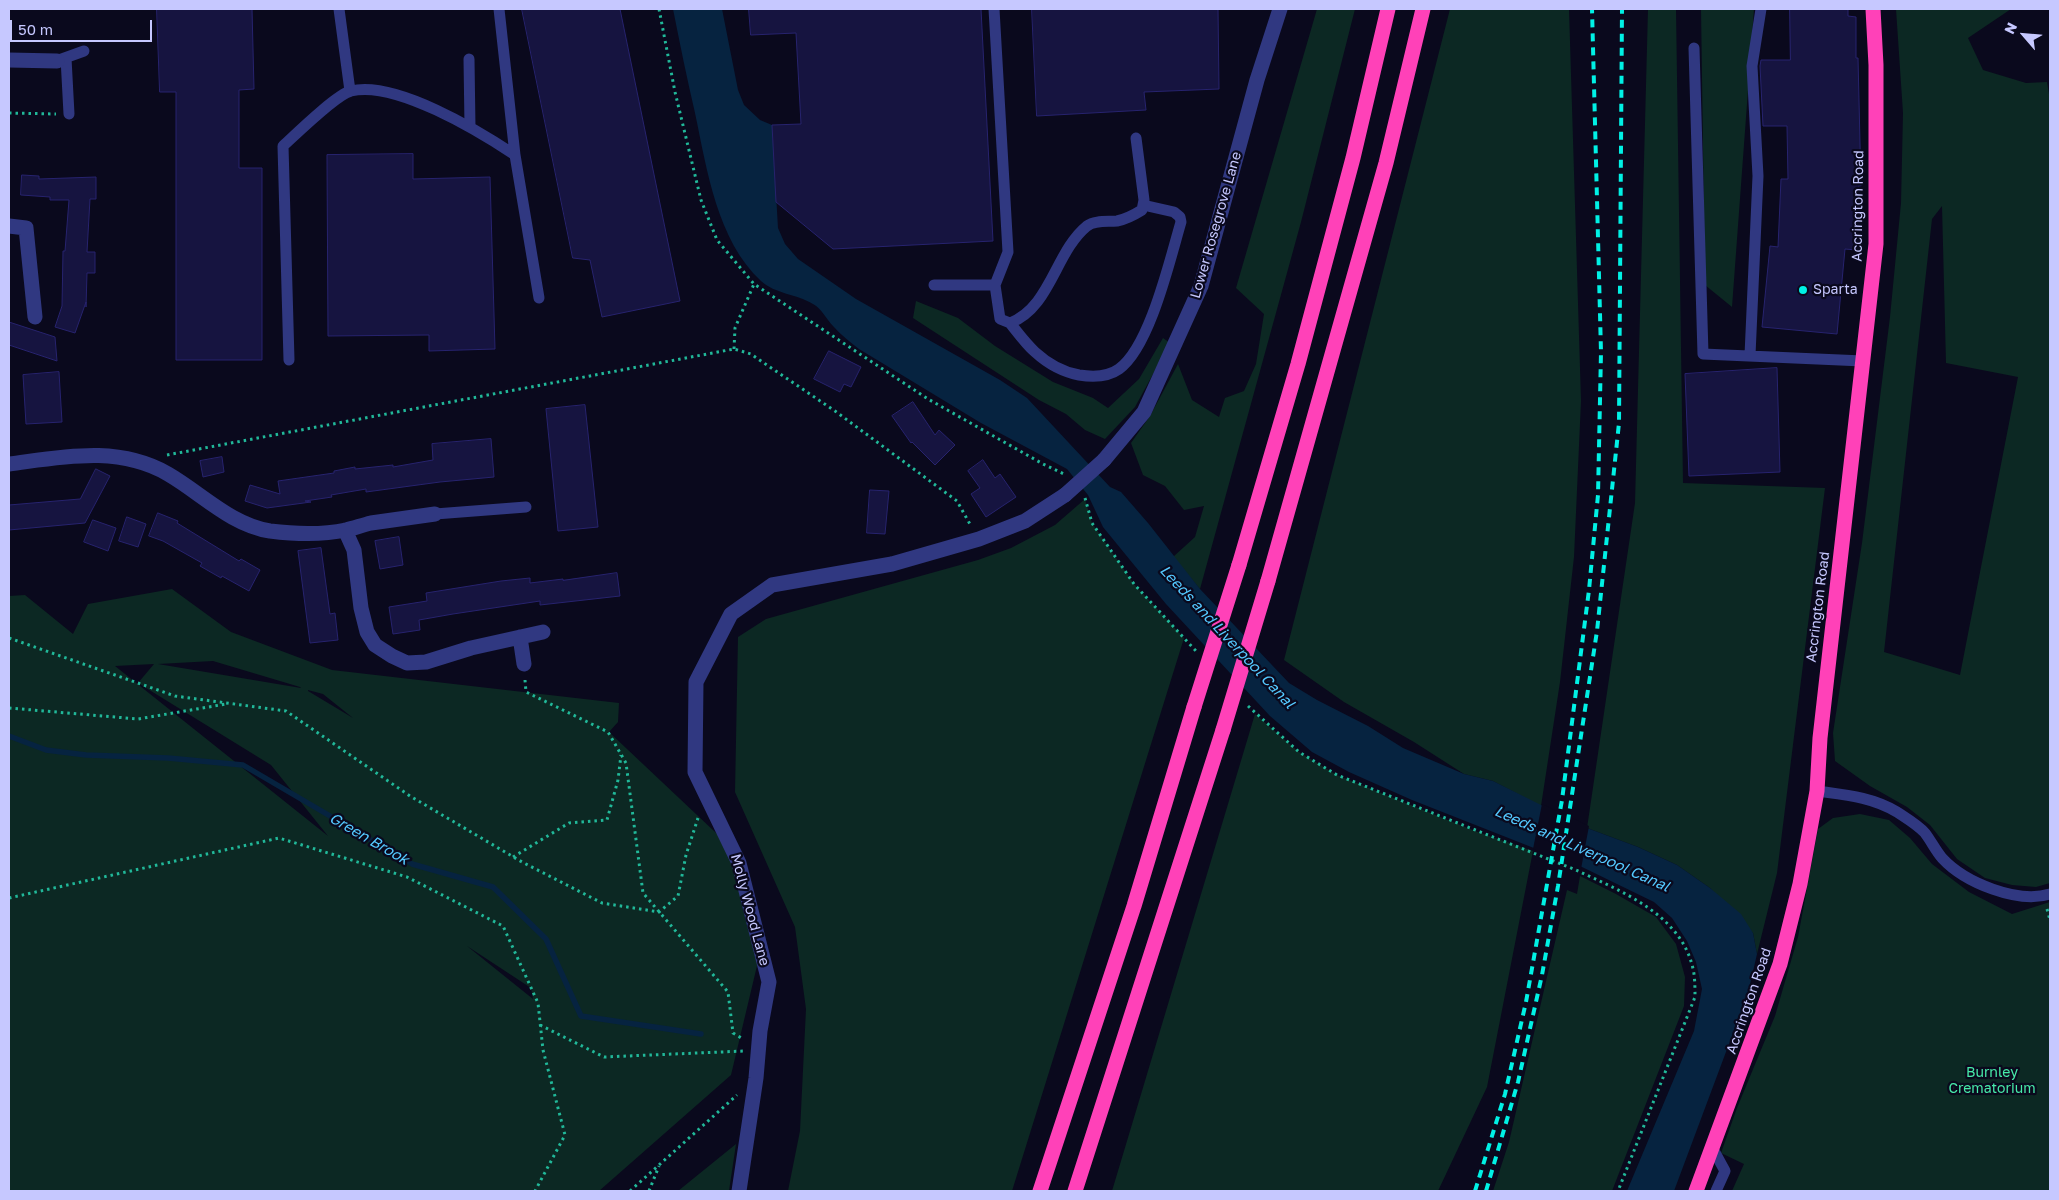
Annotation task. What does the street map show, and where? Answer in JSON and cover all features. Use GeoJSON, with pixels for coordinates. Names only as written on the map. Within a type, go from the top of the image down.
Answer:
{"type":"FeatureCollection","features":[{"type":"Feature","properties":{"kind":"highway"},"geometry":{"type":"LineString","coordinates":[[1040,1191],[1134,906],[1239,565],[1298,364],[1353,158],[1388,9]]}},
{"type":"Feature","properties":{"kind":"highway"},"geometry":{"type":"LineString","coordinates":[[1075,1191],[1268,581],[1386,164],[1423,9]]}},
{"type":"Feature","properties":{"kind":"highway","name":"Accrington Road"},"geometry":{"type":"LineString","coordinates":[[1696,1191],[1780,964],[1800,884],[1817,791],[1820,738],[1876,244],[1876,65],[1873,9]]}},
{"type":"Feature","properties":{"kind":"street","name":"Lower Rosegrove Lane"},"geometry":{"type":"LineString","coordinates":[[731,614],[772,585],[892,564],[979,539],[1025,521],[1072,493],[1104,460],[1144,412],[1201,286],[1257,80],[1280,9]]}},
{"type":"Feature","properties":{"kind":"street"},"geometry":{"type":"LineString","coordinates":[[9,60],[61,59]]}},
{"type":"Feature","properties":{"kind":"street"},"geometry":{"type":"LineString","coordinates":[[9,226],[26,228],[35,317]]}},
{"type":"Feature","properties":{"kind":"street"},"geometry":{"type":"LineString","coordinates":[[9,464],[96,454],[121,456],[167,473],[220,510],[249,525],[269,531],[315,534],[345,530],[369,523],[435,514]]}},
{"type":"Feature","properties":{"kind":"street"},"geometry":{"type":"LineString","coordinates":[[345,530],[354,550],[361,608],[367,632],[375,645],[392,656],[407,663],[426,662],[471,648],[543,632]]}},
{"type":"Feature","properties":{"kind":"street","name":"Molly Wood Lane"},"geometry":{"type":"LineString","coordinates":[[731,614],[696,682],[695,772],[739,863],[769,982],[760,1031],[756,1078],[739,1191]]}},
{"type":"Feature","properties":{"kind":"street"},"geometry":{"type":"LineString","coordinates":[[520,637],[524,664]]}},
{"type":"Feature","properties":{"kind":"lane"},"geometry":{"type":"LineString","coordinates":[[339,9],[350,91]]}},
{"type":"Feature","properties":{"kind":"lane"},"geometry":{"type":"LineString","coordinates":[[499,9],[515,155],[539,298]]}},
{"type":"Feature","properties":{"kind":"lane"},"geometry":{"type":"LineString","coordinates":[[994,9],[1008,252],[995,286],[1000,319],[1010,323],[1036,352],[1069,373],[1087,377],[1108,375],[1120,369],[1131,358],[1143,336],[1159,296],[1181,222],[1180,217],[1174,212],[1143,205]]}},
{"type":"Feature","properties":{"kind":"lane"},"geometry":{"type":"LineString","coordinates":[[1750,355],[1758,176],[1752,66],[1761,9]]}},
{"type":"Feature","properties":{"kind":"lane"},"geometry":{"type":"LineString","coordinates":[[1694,48],[1703,354],[1863,361]]}},
{"type":"Feature","properties":{"kind":"lane"},"geometry":{"type":"LineString","coordinates":[[69,114],[61,59],[84,50]]}},
{"type":"Feature","properties":{"kind":"lane"},"geometry":{"type":"LineString","coordinates":[[469,59],[470,127]]}},
{"type":"Feature","properties":{"kind":"lane"},"geometry":{"type":"LineString","coordinates":[[289,360],[283,146],[314,118],[350,91],[376,89],[427,105],[470,127],[515,155]]}},
{"type":"Feature","properties":{"kind":"lane"},"geometry":{"type":"LineString","coordinates":[[1010,323],[1022,319],[1032,307],[1042,294],[1065,251],[1090,224],[1119,220],[1132,216],[1142,210],[1144,200],[1136,138]]}},
{"type":"Feature","properties":{"kind":"lane"},"geometry":{"type":"LineString","coordinates":[[934,286],[995,286]]}},
{"type":"Feature","properties":{"kind":"lane"},"geometry":{"type":"LineString","coordinates":[[435,514],[526,507]]}},
{"type":"Feature","properties":{"kind":"lane"},"geometry":{"type":"LineString","coordinates":[[1817,791],[1863,797],[1897,812],[1923,831],[1943,859],[1974,882],[2006,895],[2042,896],[2050,894]]}},
{"type":"Feature","properties":{"kind":"lane"},"geometry":{"type":"LineString","coordinates":[[1713,1149],[1725,1170],[1716,1191]]}},
{"type":"Feature","properties":{"kind":"path"},"geometry":{"type":"LineString","coordinates":[[659,9],[675,92],[701,200],[717,240],[754,284],[928,399],[1042,464],[1067,476]]}},
{"type":"Feature","properties":{"kind":"path"},"geometry":{"type":"LineString","coordinates":[[9,113],[69,114]]}},
{"type":"Feature","properties":{"kind":"path"},"geometry":{"type":"LineString","coordinates":[[734,349],[735,328],[754,284]]}},
{"type":"Feature","properties":{"kind":"path"},"geometry":{"type":"LineString","coordinates":[[144,463],[173,453],[734,349],[751,354],[835,411],[957,501],[979,539]]}},
{"type":"Feature","properties":{"kind":"path"},"geometry":{"type":"LineString","coordinates":[[1072,493],[1085,498],[1092,524],[1134,584],[1196,652]]}},
{"type":"Feature","properties":{"kind":"path"},"geometry":{"type":"LineString","coordinates":[[9,638],[174,696],[286,711],[410,796],[513,857],[602,903],[660,912]]}},
{"type":"Feature","properties":{"kind":"path"},"geometry":{"type":"LineString","coordinates":[[524,664],[526,692],[608,732],[626,763],[643,893],[728,992],[734,1033],[746,1042]]}},
{"type":"Feature","properties":{"kind":"path"},"geometry":{"type":"LineString","coordinates":[[1242,700],[1299,752],[1336,775],[1576,870],[1658,914],[1673,929],[1686,950],[1694,972],[1695,997],[1618,1191]]}},
{"type":"Feature","properties":{"kind":"path"},"geometry":{"type":"LineString","coordinates":[[9,708],[138,719],[231,703]]}},
{"type":"Feature","properties":{"kind":"path"},"geometry":{"type":"LineString","coordinates":[[513,857],[569,822],[607,820],[618,780],[621,755]]}},
{"type":"Feature","properties":{"kind":"path"},"geometry":{"type":"LineString","coordinates":[[660,912],[678,896],[686,855],[706,794]]}},
{"type":"Feature","properties":{"kind":"path"},"geometry":{"type":"LineString","coordinates":[[9,898],[279,838],[407,877],[503,926],[538,1003],[542,1050],[565,1135],[534,1191]]}},
{"type":"Feature","properties":{"kind":"path"},"geometry":{"type":"LineString","coordinates":[[540,1025],[604,1057],[750,1051]]}},
{"type":"Feature","properties":{"kind":"path"},"geometry":{"type":"LineString","coordinates":[[630,1191],[756,1078]]}},
{"type":"Feature","properties":{"kind":"path"},"geometry":{"type":"LineString","coordinates":[[649,1191],[659,1165]]}},
{"type":"Feature","properties":{"kind":"green space"},"geometry":{"type":"Polygon","coordinates":[[[1317,9],[1355,9],[1301,222],[1200,589],[1173,557],[1195,537],[1204,506],[1184,510],[1165,486],[1143,475],[1131,443],[1150,416],[1178,364],[1192,400],[1219,417],[1225,398],[1244,391],[1256,364],[1264,314],[1236,288],[1317,9]]]}},
{"type":"Feature","properties":{"kind":"green space"},"geometry":{"type":"Polygon","coordinates":[[[1450,9],[1569,9],[1581,401],[1574,557],[1560,682],[1541,806],[1493,781],[1464,774],[1414,742],[1344,702],[1284,660],[1450,9]]]}},
{"type":"Feature","properties":{"kind":"green space"},"geometry":{"type":"Polygon","coordinates":[[[1648,9],[1676,9],[1683,483],[1825,488],[1777,873],[1757,954],[1753,933],[1710,888],[1677,865],[1638,847],[1587,828],[1635,503],[1648,9]]]}},
{"type":"Feature","properties":{"kind":"green space"},"geometry":{"type":"Polygon","coordinates":[[[1701,9],[1754,9],[1732,307],[1705,285],[1701,9]]]}},
{"type":"Feature","properties":{"kind":"green space"},"geometry":{"type":"Polygon","coordinates":[[[1896,9],[2011,9],[1968,38],[1983,70],[2026,83],[2047,82],[2050,100],[2050,883],[2036,887],[2012,885],[1985,878],[1957,859],[1930,825],[1907,807],[1870,786],[1835,761],[1833,733],[1862,543],[1890,317],[1901,203],[1903,113],[1896,9]],[[1942,206],[1932,219],[1884,652],[1960,675],[2018,377],[1946,363],[1942,206]]]}},
{"type":"Feature","properties":{"kind":"green space"},"geometry":{"type":"Polygon","coordinates":[[[916,301],[958,318],[995,346],[1053,382],[1093,398],[1108,408],[1139,379],[1163,338],[1170,343],[1135,407],[1105,439],[1085,430],[1066,414],[1039,400],[913,318],[916,301]]]}},
{"type":"Feature","properties":{"kind":"green space"},"geometry":{"type":"Polygon","coordinates":[[[1085,499],[1092,523],[1134,584],[1184,638],[1012,1191],[788,1191],[800,1131],[806,1009],[795,927],[735,792],[738,637],[766,619],[978,560],[1011,548],[1055,525],[1085,499]]]}},
{"type":"Feature","properties":{"kind":"green space"},"geometry":{"type":"Polygon","coordinates":[[[172,589],[231,632],[332,670],[619,703],[618,722],[609,732],[732,848],[761,949],[731,1075],[599,1191],[9,1191],[9,596],[25,595],[73,634],[88,604],[172,589]],[[213,661],[158,664],[301,688],[213,661]],[[154,664],[115,666],[328,836],[271,765],[138,683],[154,664]],[[308,691],[353,718],[323,694],[308,691]],[[467,946],[533,999],[531,988],[467,946]]]}},
{"type":"Feature","properties":{"kind":"green space"},"geometry":{"type":"Polygon","coordinates":[[[1255,714],[1299,752],[1337,775],[1475,831],[1533,851],[1487,1087],[1438,1191],[1112,1191],[1255,714]]]}},
{"type":"Feature","properties":{"kind":"green space","name":"Burnley Crematorium"},"geometry":{"type":"Polygon","coordinates":[[[1860,814],[1889,820],[1910,838],[1932,864],[1969,892],[2012,914],[2050,902],[2050,1191],[1732,1191],[1744,1164],[1721,1153],[1737,1108],[1775,1016],[1798,937],[1818,829],[1833,818],[1860,814]]]}},
{"type":"Feature","properties":{"kind":"green space"},"geometry":{"type":"Polygon","coordinates":[[[1580,876],[1656,917],[1676,944],[1685,977],[1684,1006],[1612,1191],[1493,1191],[1509,1142],[1567,890],[1577,894],[1580,876]]]}},
{"type":"Feature","properties":{"kind":"green space"},"geometry":{"type":"Polygon","coordinates":[[[736,1144],[729,1191],[678,1191],[736,1144]]]}},
{"type":"Feature","properties":{"kind":"water","name":"Leeds and Liverpool Canal"},"geometry":{"type":"Polygon","coordinates":[[[673,9],[722,9],[738,90],[744,105],[760,120],[772,125],[778,228],[785,244],[798,259],[856,299],[1000,380],[1027,398],[1110,487],[1121,492],[1200,589],[1289,683],[1317,700],[1368,726],[1403,748],[1464,774],[1493,781],[1587,828],[1638,847],[1677,865],[1710,888],[1741,914],[1753,933],[1757,954],[1748,993],[1674,1191],[1627,1191],[1694,1031],[1702,989],[1696,962],[1687,941],[1672,918],[1654,902],[1582,867],[1412,800],[1349,772],[1312,752],[1270,716],[1166,604],[1103,527],[1088,495],[1067,469],[981,423],[859,349],[839,332],[813,304],[773,289],[761,281],[746,264],[734,245],[716,203],[704,158],[673,9]]]}},
{"type":"Feature","properties":{"kind":"pier"},"geometry":{"type":"Polygon","coordinates":[[[1542,804],[1589,826],[1581,869],[1533,849],[1542,804]]]}},
{"type":"Feature","properties":{"kind":"building"},"geometry":{"type":"Polygon","coordinates":[[[157,9],[252,9],[254,89],[239,90],[239,168],[262,168],[262,360],[176,360],[176,92],[160,92],[157,9]]]}},
{"type":"Feature","properties":{"kind":"building"},"geometry":{"type":"Polygon","coordinates":[[[522,9],[620,9],[680,301],[602,317],[590,260],[573,258],[522,9]]]}},
{"type":"Feature","properties":{"kind":"building"},"geometry":{"type":"Polygon","coordinates":[[[749,9],[981,9],[993,241],[833,249],[776,202],[772,125],[801,124],[796,33],[751,35],[749,9]]]}},
{"type":"Feature","properties":{"kind":"building"},"geometry":{"type":"Polygon","coordinates":[[[1032,9],[1218,9],[1219,89],[1144,92],[1146,110],[1037,116],[1032,9]]]}},
{"type":"Feature","properties":{"kind":"building"},"geometry":{"type":"Polygon","coordinates":[[[1790,9],[1848,9],[1848,16],[1856,17],[1861,186],[1859,185],[1856,250],[1845,249],[1837,334],[1762,327],[1770,246],[1778,247],[1781,179],[1788,179],[1787,126],[1763,126],[1760,66],[1761,60],[1790,60],[1790,9]]]}},
{"type":"Feature","properties":{"kind":"building"},"geometry":{"type":"Polygon","coordinates":[[[413,154],[413,179],[490,177],[495,349],[429,351],[429,335],[328,336],[327,155],[413,154]]]}},
{"type":"Feature","properties":{"kind":"building"},"geometry":{"type":"Polygon","coordinates":[[[22,175],[39,176],[39,179],[96,177],[96,199],[90,199],[87,252],[95,252],[95,273],[87,273],[86,307],[86,302],[75,333],[55,327],[62,306],[63,251],[65,251],[69,200],[50,200],[50,197],[21,195],[22,175]]]}},
{"type":"Feature","properties":{"kind":"building"},"geometry":{"type":"Polygon","coordinates":[[[9,322],[55,337],[57,361],[9,345],[9,322]]]}},
{"type":"Feature","properties":{"kind":"building"},"geometry":{"type":"Polygon","coordinates":[[[829,351],[861,367],[851,387],[844,384],[840,392],[814,379],[829,351]]]}},
{"type":"Feature","properties":{"kind":"building"},"geometry":{"type":"Polygon","coordinates":[[[1777,368],[1780,472],[1689,476],[1685,374],[1777,368]]]}},
{"type":"Feature","properties":{"kind":"building"},"geometry":{"type":"Polygon","coordinates":[[[59,372],[62,422],[26,424],[23,375],[59,372]]]}},
{"type":"Feature","properties":{"kind":"building"},"geometry":{"type":"Polygon","coordinates":[[[913,402],[935,435],[939,430],[955,445],[935,465],[911,443],[892,416],[913,402]]]}},
{"type":"Feature","properties":{"kind":"building"},"geometry":{"type":"Polygon","coordinates":[[[585,405],[598,527],[558,531],[546,409],[585,405]]]}},
{"type":"Feature","properties":{"kind":"building"},"geometry":{"type":"Polygon","coordinates":[[[491,439],[494,477],[366,492],[366,489],[305,501],[311,502],[267,508],[245,501],[250,485],[280,494],[278,481],[334,473],[334,471],[355,467],[355,469],[393,465],[393,467],[433,460],[432,444],[491,439]]]}},
{"type":"Feature","properties":{"kind":"building"},"geometry":{"type":"Polygon","coordinates":[[[222,457],[224,472],[203,477],[200,461],[222,457]]]}},
{"type":"Feature","properties":{"kind":"building"},"geometry":{"type":"Polygon","coordinates":[[[983,460],[995,478],[1000,474],[1016,497],[986,517],[971,494],[980,488],[968,471],[983,460]]]}},
{"type":"Feature","properties":{"kind":"building"},"geometry":{"type":"Polygon","coordinates":[[[96,469],[110,476],[85,523],[9,530],[9,505],[80,499],[96,469]]]}},
{"type":"Feature","properties":{"kind":"building"},"geometry":{"type":"Polygon","coordinates":[[[870,490],[889,491],[885,534],[867,533],[870,490]]]}},
{"type":"Feature","properties":{"kind":"building"},"geometry":{"type":"Polygon","coordinates":[[[158,513],[178,521],[177,523],[239,561],[241,559],[260,570],[249,591],[200,566],[202,563],[163,541],[149,536],[158,513]]]}},
{"type":"Feature","properties":{"kind":"building"},"geometry":{"type":"Polygon","coordinates":[[[127,517],[146,524],[138,547],[119,541],[127,517]]]}},
{"type":"Feature","properties":{"kind":"building"},"geometry":{"type":"Polygon","coordinates":[[[93,520],[116,528],[108,551],[84,542],[93,520]]]}},
{"type":"Feature","properties":{"kind":"building"},"geometry":{"type":"Polygon","coordinates":[[[399,537],[403,565],[380,569],[375,541],[399,537]]]}},
{"type":"Feature","properties":{"kind":"building"},"geometry":{"type":"Polygon","coordinates":[[[321,548],[330,614],[335,613],[338,640],[310,643],[298,551],[321,548]]]}},
{"type":"Feature","properties":{"kind":"building"},"geometry":{"type":"Polygon","coordinates":[[[617,573],[620,596],[540,605],[540,601],[453,614],[419,620],[420,630],[393,634],[389,607],[427,601],[426,593],[501,581],[530,578],[530,583],[617,573]]]}},
{"type":"Feature","properties":{"kind":"waterway","name":"Green Brook"},"geometry":{"type":"LineString","coordinates":[[9,736],[46,750],[86,755],[168,758],[243,765],[412,864],[493,887],[546,939],[581,1016],[701,1034]]}},
{"type":"Feature","properties":{"kind":"railway"},"geometry":{"type":"LineString","coordinates":[[1475,1191],[1505,1094],[1526,1002],[1562,800],[1589,590],[1598,495],[1601,352],[1592,9]]}},
{"type":"Feature","properties":{"kind":"railway"},"geometry":{"type":"LineString","coordinates":[[1486,1191],[1518,1082],[1542,975],[1558,886],[1597,631],[1619,423],[1622,9]]}},
{"type":"Feature","properties":{"kind":"place","name":"Sparta"},"geometry":{"type":"Point","coordinates":[1803,290]}}]}
